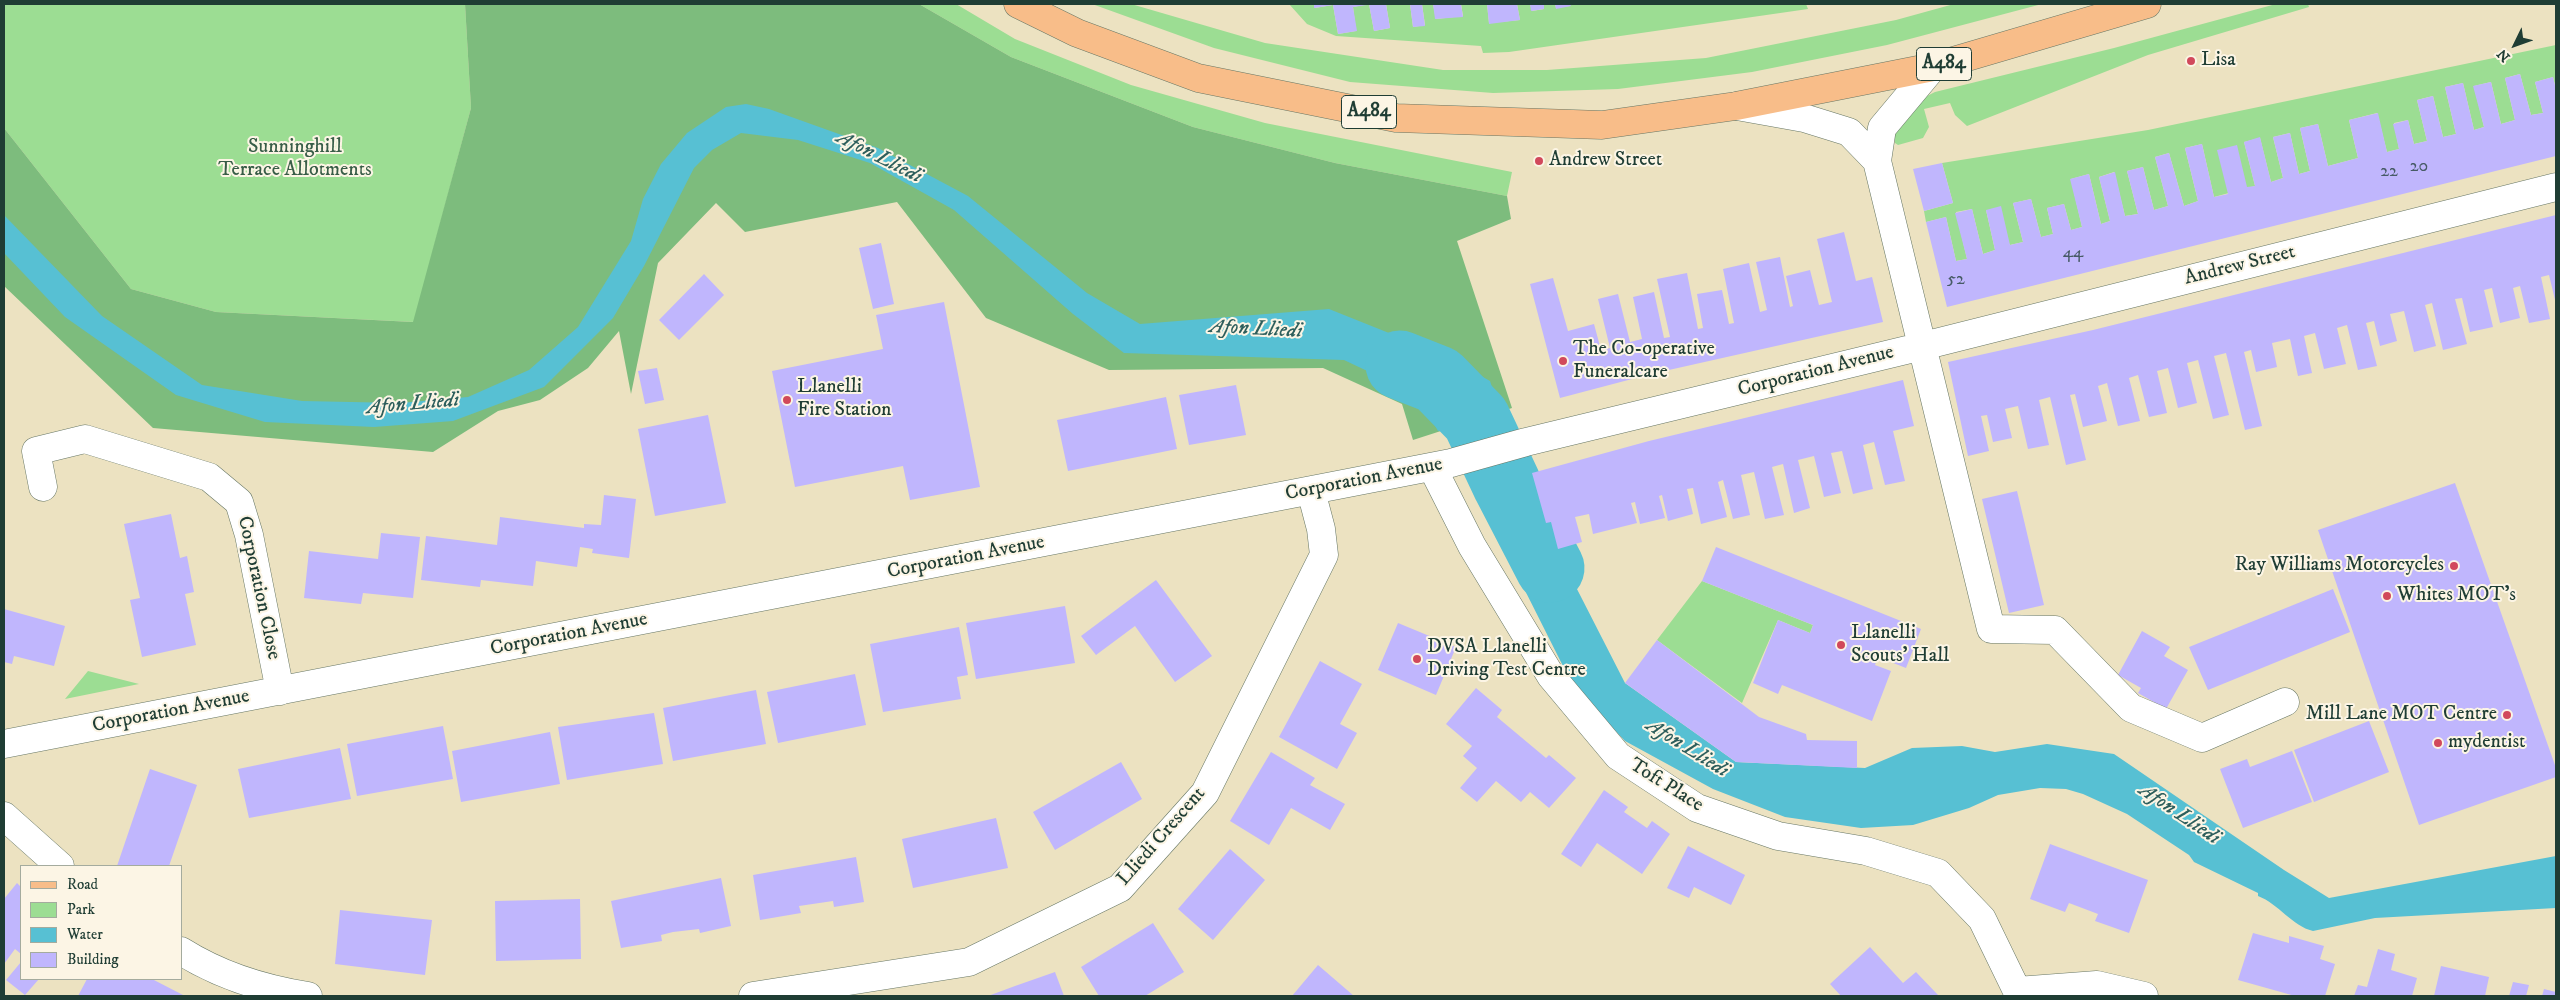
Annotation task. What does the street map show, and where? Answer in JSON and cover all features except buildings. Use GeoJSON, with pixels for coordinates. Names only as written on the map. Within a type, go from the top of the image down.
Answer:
{"type":"FeatureCollection","features":[{"type":"Feature","properties":{"kind":"main road","name":"A484"},"geometry":{"type":"LineString","coordinates":[[1018,4],[1077,33],[1198,78],[1396,118],[1602,125],[1736,106],[1933,67],[2147,4]]}},
{"type":"Feature","properties":{"kind":"street"},"geometry":{"type":"LineString","coordinates":[[1933,67],[1882,128],[1877,161],[1991,629],[2055,630],[2131,708],[2202,738],[2285,702]]}},
{"type":"Feature","properties":{"kind":"street"},"geometry":{"type":"LineString","coordinates":[[1736,106],[1804,118],[1850,132],[1877,161]]}},
{"type":"Feature","properties":{"kind":"street","name":"Andrew Street"},"geometry":{"type":"LineString","coordinates":[[1923,346],[2556,187]]}},
{"type":"Feature","properties":{"kind":"street","name":"Corporation Avenue"},"geometry":{"type":"LineString","coordinates":[[4,744],[1442,465],[1526,442],[1923,346]]}},
{"type":"Feature","properties":{"kind":"street","name":"Corporation Close"},"geometry":{"type":"LineString","coordinates":[[43,487],[36,451],[85,439],[209,477],[239,502],[249,535],[280,691]]}},
{"type":"Feature","properties":{"kind":"street","name":"Toft Place"},"geometry":{"type":"LineString","coordinates":[[1442,465],[1472,546],[1551,676],[1618,756],[1697,808],[1778,836],[1866,851],[1938,872],[1982,919],[2013,993]]}},
{"type":"Feature","properties":{"kind":"street","name":"Lliedi Crescent"},"geometry":{"type":"LineString","coordinates":[[753,996],[969,962],[1120,888],[1204,793],[1324,555],[1321,529],[1311,491]]}},
{"type":"Feature","properties":{"kind":"street"},"geometry":{"type":"LineString","coordinates":[[4,816],[59,865]]}},
{"type":"Feature","properties":{"kind":"street"},"geometry":{"type":"LineString","coordinates":[[182,952],[208,968],[280,991],[308,996]]}},
{"type":"Feature","properties":{"kind":"street"},"geometry":{"type":"LineString","coordinates":[[2013,993],[2097,985],[2144,996]]}},
{"type":"Feature","properties":{"kind":"green space","name":"Sunninghill Terrace Allotments"},"geometry":{"type":"Polygon","coordinates":[[[4,4],[465,4],[471,108],[414,322],[216,312],[131,289],[4,128],[4,4]]]}},
{"type":"Feature","properties":{"kind":"green space"},"geometry":{"type":"Polygon","coordinates":[[[465,4],[919,4],[1011,57],[1193,127],[1335,163],[1507,196],[1511,219],[1457,241],[1512,408],[1413,440],[1402,404],[1323,368],[1109,370],[986,318],[897,202],[745,232],[716,203],[658,263],[631,394],[619,331],[588,368],[540,400],[498,411],[433,452],[153,428],[4,286],[4,128],[131,289],[216,312],[413,322],[471,108],[465,4]]]}},
{"type":"Feature","properties":{"kind":"green space"},"geometry":{"type":"Polygon","coordinates":[[[919,4],[956,4],[1015,39],[1131,85],[1265,123],[1512,172],[1507,196],[1335,163],[1193,127],[1011,57],[919,4]]]}},
{"type":"Feature","properties":{"kind":"green space"},"geometry":{"type":"Polygon","coordinates":[[[1092,4],[1131,4],[1265,43],[1443,70],[1547,70],[1706,58],[1896,20],[1954,4],[2042,4],[1887,45],[1752,72],[1618,89],[1493,93],[1350,82],[1214,48],[1092,4]]]}},
{"type":"Feature","properties":{"kind":"green space"},"geometry":{"type":"Polygon","coordinates":[[[1289,4],[1314,4],[1315,8],[1333,5],[1338,34],[1356,31],[1353,7],[1369,4],[1374,31],[1390,28],[1386,4],[1410,4],[1413,27],[1425,25],[1422,4],[1433,4],[1436,19],[1463,16],[1461,4],[1487,4],[1489,23],[1520,20],[1517,4],[1530,4],[1532,11],[1544,9],[1544,4],[1555,4],[1556,8],[1570,6],[1570,4],[1806,4],[1808,9],[1509,52],[1483,53],[1481,46],[1336,36],[1307,24],[1289,4]]]}},
{"type":"Feature","properties":{"kind":"green space"},"geometry":{"type":"Polygon","coordinates":[[[2276,4],[2308,4],[2309,7],[2148,55],[1967,126],[1955,115],[1950,103],[1924,109],[1929,127],[1923,138],[1898,145],[1895,143],[1894,124],[1917,101],[1935,92],[2114,48],[2276,4]]]}},
{"type":"Feature","properties":{"kind":"green space"},"geometry":{"type":"Polygon","coordinates":[[[2556,45],[2556,89],[2553,77],[2535,82],[2543,113],[2531,115],[2520,74],[2505,78],[2515,120],[2501,124],[2491,82],[2474,86],[2484,127],[2474,130],[2463,83],[2445,87],[2456,134],[2443,137],[2433,96],[2417,100],[2427,141],[2414,144],[2408,120],[2394,123],[2399,149],[2387,152],[2377,113],[2349,120],[2358,158],[2328,166],[2318,124],[2300,128],[2310,171],[2299,174],[2290,133],[2273,137],[2283,178],[2271,182],[2260,138],[2244,142],[2255,186],[2214,197],[2202,144],[2185,148],[2198,201],[2184,206],[2169,153],[2155,157],[2168,206],[2154,210],[2143,167],[2127,171],[2138,214],[2125,216],[2114,172],[2099,177],[2110,221],[2101,224],[2089,174],[2071,179],[2082,227],[2071,230],[2064,204],[2047,208],[2053,234],[2041,237],[2031,199],[2013,203],[2023,242],[2010,245],[1986,210],[1995,250],[1983,254],[1972,209],[1956,212],[1967,259],[1956,261],[1946,217],[1926,222],[1924,211],[1953,203],[1942,163],[2148,130],[2556,45]]]}},
{"type":"Feature","properties":{"kind":"green space"},"geometry":{"type":"Polygon","coordinates":[[[1702,581],[1813,625],[1810,633],[1778,620],[1742,703],[1657,640],[1702,581]]]}},
{"type":"Feature","properties":{"kind":"green space"},"geometry":{"type":"Polygon","coordinates":[[[88,671],[139,684],[65,699],[88,671]]]}},
{"type":"Feature","properties":{"kind":"water"},"geometry":{"type":"Polygon","coordinates":[[[746,104],[769,109],[878,148],[968,196],[1087,293],[1140,324],[1329,309],[1444,355],[1490,381],[1500,411],[1438,431],[1418,395],[1344,360],[1124,353],[1073,314],[954,210],[870,163],[798,140],[741,133],[712,150],[694,168],[644,266],[613,318],[544,387],[453,421],[374,427],[265,422],[176,395],[65,317],[4,253],[4,215],[102,316],[202,385],[302,401],[400,403],[468,397],[529,370],[578,327],[631,241],[643,199],[661,164],[687,133],[726,107],[746,104]]]}},
{"type":"Feature","properties":{"kind":"water"},"geometry":{"type":"Polygon","coordinates":[[[1526,479],[1556,548],[1625,683],[1736,762],[1865,768],[1912,748],[1962,746],[1995,752],[2047,744],[2114,754],[2284,870],[2329,898],[2556,856],[2556,908],[2375,918],[2313,931],[2298,925],[2272,904],[2258,896],[2258,893],[2194,862],[2189,855],[2127,814],[2083,794],[2066,789],[2040,788],[1998,795],[1969,808],[1913,825],[1861,828],[1785,817],[1713,789],[1625,741],[1573,686],[1476,493],[1526,479]]]}},
{"type":"Feature","properties":{"kind":"waterway","name":"Afon Lliedi"},"geometry":{"type":"LineString","coordinates":[[1400,365],[1438,380],[1476,419],[1507,485],[1550,568]]}},
{"type":"Feature","properties":{"kind":"place","name":"Lisa"},"geometry":{"type":"Point","coordinates":[2191,61]}},
{"type":"Feature","properties":{"kind":"place","name":"Andrew Street"},"geometry":{"type":"Point","coordinates":[1539,161]}},
{"type":"Feature","properties":{"kind":"place","name":"The Co-operative Funeralcare"},"geometry":{"type":"Point","coordinates":[1563,361]}},
{"type":"Feature","properties":{"kind":"place","name":"Llanelli Fire Station"},"geometry":{"type":"Point","coordinates":[787,400]}},
{"type":"Feature","properties":{"kind":"place","name":"Ray Williams Motorcycles"},"geometry":{"type":"Point","coordinates":[2454,566]}},
{"type":"Feature","properties":{"kind":"place","name":"Whites MOT's"},"geometry":{"type":"Point","coordinates":[2387,596]}},
{"type":"Feature","properties":{"kind":"place","name":"Llanelli Scouts' Hall"},"geometry":{"type":"Point","coordinates":[1841,645]}},
{"type":"Feature","properties":{"kind":"place","name":"DVSA Llanelli Driving Test Centre"},"geometry":{"type":"Point","coordinates":[1417,659]}},
{"type":"Feature","properties":{"kind":"place","name":"Mill Lane MOT Centre"},"geometry":{"type":"Point","coordinates":[2507,715]}},
{"type":"Feature","properties":{"kind":"place","name":"mydentist"},"geometry":{"type":"Point","coordinates":[2438,743]}}]}
